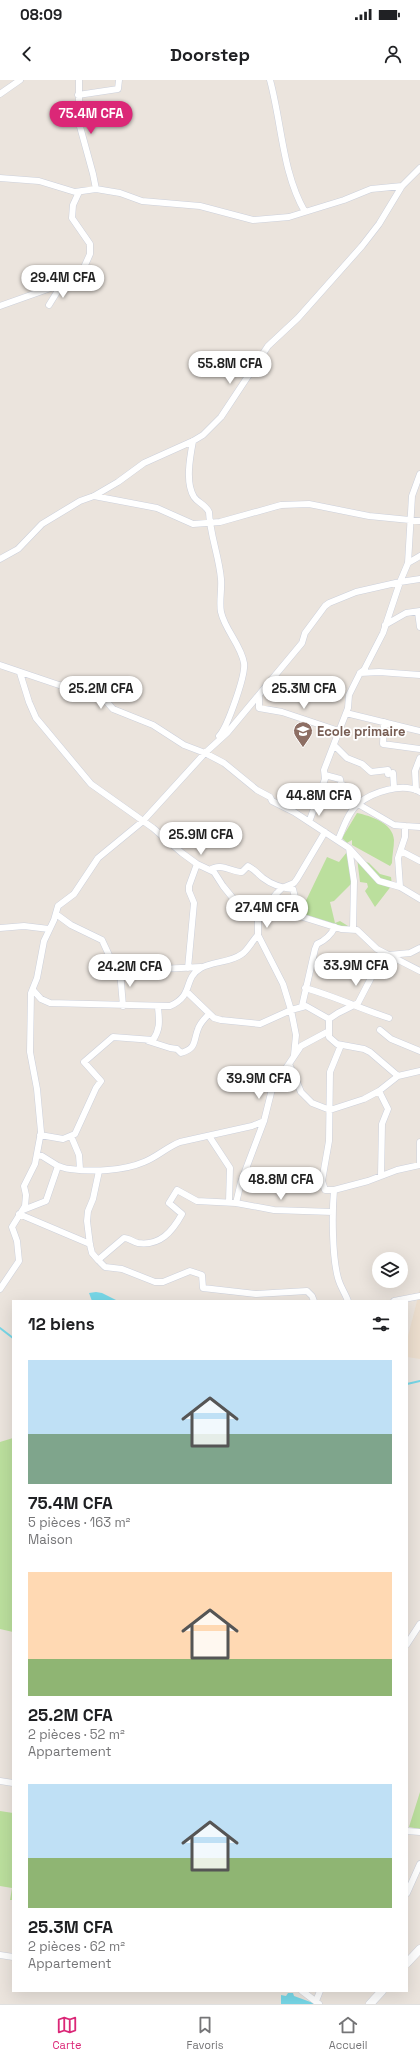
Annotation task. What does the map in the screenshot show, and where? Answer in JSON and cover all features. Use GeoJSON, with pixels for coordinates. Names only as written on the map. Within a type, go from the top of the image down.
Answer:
{"type":"FeatureCollection","features":[{"type":"Feature","properties":{"kind":"street"},"geometry":{"type":"LineString","coordinates":[[0,94],[20,80]]}},
{"type":"Feature","properties":{"kind":"street"},"geometry":{"type":"LineString","coordinates":[[79,80],[79,123],[96,189]]}},
{"type":"Feature","properties":{"kind":"street"},"geometry":{"type":"LineString","coordinates":[[78,95],[118,89],[119,80]]}},
{"type":"Feature","properties":{"kind":"street"},"geometry":{"type":"LineString","coordinates":[[270,80],[276,100],[291,182],[305,212]]}},
{"type":"Feature","properties":{"kind":"street"},"geometry":{"type":"LineString","coordinates":[[0,559],[18,549],[42,524],[80,501],[94,496],[118,482],[144,463],[203,435],[221,417],[250,371],[268,346],[298,318],[362,246],[379,224],[402,186],[420,168]]}},
{"type":"Feature","properties":{"kind":"street"},"geometry":{"type":"LineString","coordinates":[[0,178],[38,181],[79,192],[96,189],[120,193],[142,201],[200,206],[253,220],[289,216],[344,200],[371,189],[402,186]]}},
{"type":"Feature","properties":{"kind":"street"},"geometry":{"type":"LineString","coordinates":[[0,306],[62,284],[81,274],[90,254],[90,244],[72,218],[73,205],[79,192]]}},
{"type":"Feature","properties":{"kind":"street"},"geometry":{"type":"LineString","coordinates":[[49,305],[62,284]]}},
{"type":"Feature","properties":{"kind":"street"},"geometry":{"type":"LineString","coordinates":[[0,1289],[19,1261],[17,1241],[12,1227],[26,1201],[24,1186],[35,1164],[37,1155],[40,1135],[37,1089],[30,1052],[31,993],[33,990],[41,952],[58,906],[74,894],[98,858],[143,821],[224,731],[224,724],[232,714],[234,700],[240,689],[244,663],[222,612],[221,579],[209,522],[209,512],[206,506],[194,498],[189,482],[193,441]]}},
{"type":"Feature","properties":{"kind":"street"},"geometry":{"type":"LineString","coordinates":[[309,822],[325,779],[324,768],[348,708],[349,696],[360,673],[364,670],[385,625],[408,563],[412,496],[418,486],[420,474]]}},
{"type":"Feature","properties":{"kind":"street"},"geometry":{"type":"LineString","coordinates":[[94,496],[157,508],[176,518],[193,524],[220,522],[281,505],[309,504],[369,516],[411,522],[420,521]]}},
{"type":"Feature","properties":{"kind":"street"},"geometry":{"type":"LineString","coordinates":[[408,563],[420,556]]}},
{"type":"Feature","properties":{"kind":"street"},"geometry":{"type":"LineString","coordinates":[[206,752],[227,733],[259,697],[283,664],[302,643],[303,636],[325,606],[356,592],[420,579]]}},
{"type":"Feature","properties":{"kind":"street"},"geometry":{"type":"LineString","coordinates":[[385,625],[406,613],[419,612],[420,627]]}},
{"type":"Feature","properties":{"kind":"street"},"geometry":{"type":"LineString","coordinates":[[0,665],[59,686],[69,687],[80,684],[88,684],[100,694],[113,709],[153,724],[184,746],[206,752],[228,766],[257,790],[270,797],[272,802],[309,822],[349,848],[379,881],[400,887],[420,899]]}},
{"type":"Feature","properties":{"kind":"street"},"geometry":{"type":"LineString","coordinates":[[360,673],[379,672],[420,675]]}},
{"type":"Feature","properties":{"kind":"street"},"geometry":{"type":"LineString","coordinates":[[20,673],[29,702],[36,718],[60,748],[77,765],[91,784],[143,821],[197,864],[214,872],[236,902],[258,916],[286,913],[299,915],[334,927],[353,929],[363,935],[377,949],[420,971]]}},
{"type":"Feature","properties":{"kind":"street"},"geometry":{"type":"LineString","coordinates":[[259,697],[259,708],[290,715],[339,731]]}},
{"type":"Feature","properties":{"kind":"street"},"geometry":{"type":"LineString","coordinates":[[346,713],[420,731]]}},
{"type":"Feature","properties":{"kind":"street"},"geometry":{"type":"LineString","coordinates":[[384,722],[383,744],[420,749]]}},
{"type":"Feature","properties":{"kind":"street"},"geometry":{"type":"LineString","coordinates":[[334,745],[347,758],[362,764],[371,772],[388,770],[388,774],[393,773],[394,788]]}},
{"type":"Feature","properties":{"kind":"street"},"geometry":{"type":"LineString","coordinates":[[338,840],[346,821],[358,804],[382,792],[394,788],[418,791],[415,772],[420,758]]}},
{"type":"Feature","properties":{"kind":"street"},"geometry":{"type":"LineString","coordinates":[[325,775],[340,779],[341,784],[356,792],[358,804]]}},
{"type":"Feature","properties":{"kind":"street"},"geometry":{"type":"LineString","coordinates":[[358,804],[394,825],[420,827]]}},
{"type":"Feature","properties":{"kind":"street"},"geometry":{"type":"LineString","coordinates":[[400,887],[398,858],[405,837],[405,826]]}},
{"type":"Feature","properties":{"kind":"street"},"geometry":{"type":"LineString","coordinates":[[294,1057],[296,1035],[291,1010],[283,984],[258,935],[258,916],[282,888],[294,883],[325,832]]}},
{"type":"Feature","properties":{"kind":"street"},"geometry":{"type":"LineString","coordinates":[[349,848],[354,881],[353,929]]}},
{"type":"Feature","properties":{"kind":"street"},"geometry":{"type":"LineString","coordinates":[[401,851],[420,861]]}},
{"type":"Feature","properties":{"kind":"street"},"geometry":{"type":"LineString","coordinates":[[188,968],[194,903],[189,891],[189,886],[197,864]]}},
{"type":"Feature","properties":{"kind":"street"},"geometry":{"type":"LineString","coordinates":[[210,870],[213,867],[225,867],[234,871],[242,872],[248,866],[255,870],[263,878],[282,888],[293,889],[299,915]]}},
{"type":"Feature","properties":{"kind":"street"},"geometry":{"type":"LineString","coordinates":[[56,914],[71,925],[102,940],[110,960],[115,968],[120,971],[201,967],[230,960],[242,954],[258,935]]}},
{"type":"Feature","properties":{"kind":"street"},"geometry":{"type":"LineString","coordinates":[[0,928],[24,926],[49,929]]}},
{"type":"Feature","properties":{"kind":"street"},"geometry":{"type":"LineString","coordinates":[[302,1006],[305,988],[316,947],[318,943],[325,941],[334,927]]}},
{"type":"Feature","properties":{"kind":"street"},"geometry":{"type":"LineString","coordinates":[[386,954],[410,953],[420,948]]}},
{"type":"Feature","properties":{"kind":"street"},"geometry":{"type":"LineString","coordinates":[[329,1019],[354,1006],[360,1001],[386,954]]}},
{"type":"Feature","properties":{"kind":"street"},"geometry":{"type":"LineString","coordinates":[[33,990],[41,999],[50,1003],[158,1007],[170,1006],[178,1003],[187,992],[190,978],[201,967]]}},
{"type":"Feature","properties":{"kind":"street"},"geometry":{"type":"LineString","coordinates":[[120,971],[123,1006]]}},
{"type":"Feature","properties":{"kind":"street"},"geometry":{"type":"LineString","coordinates":[[305,988],[331,995],[354,1006],[389,1018]]}},
{"type":"Feature","properties":{"kind":"street"},"geometry":{"type":"LineString","coordinates":[[187,992],[209,1014],[221,1020],[260,1024],[302,1006],[306,1006],[329,1019]]}},
{"type":"Feature","properties":{"kind":"street"},"geometry":{"type":"LineString","coordinates":[[40,1135],[63,1139],[71,1136],[80,1127],[86,1108],[101,1081],[84,1062],[114,1037],[133,1037],[153,1040],[158,1032],[160,1024],[158,1007]]}},
{"type":"Feature","properties":{"kind":"street"},"geometry":{"type":"LineString","coordinates":[[133,1037],[170,1048],[177,1048],[181,1053],[192,1048],[196,1042],[198,1029],[209,1014]]}},
{"type":"Feature","properties":{"kind":"street"},"geometry":{"type":"LineString","coordinates":[[329,1019],[329,1037],[334,1042],[341,1045],[364,1049],[370,1052],[398,1076]]}},
{"type":"Feature","properties":{"kind":"street"},"geometry":{"type":"LineString","coordinates":[[380,1030],[391,1039],[420,1051]]}},
{"type":"Feature","properties":{"kind":"street"},"geometry":{"type":"LineString","coordinates":[[236,1203],[241,1182],[264,1120],[272,1088],[288,1064],[306,1042],[329,1031]]}},
{"type":"Feature","properties":{"kind":"street"},"geometry":{"type":"LineString","coordinates":[[341,1045],[330,1072],[329,1141],[322,1181],[325,1190],[334,1190],[397,1170],[420,1165],[420,1142]]}},
{"type":"Feature","properties":{"kind":"street"},"geometry":{"type":"LineString","coordinates":[[288,1064],[301,1092],[312,1102],[330,1110],[364,1099],[379,1091],[398,1076],[420,1071]]}},
{"type":"Feature","properties":{"kind":"street"},"geometry":{"type":"LineString","coordinates":[[379,1091],[387,1103],[388,1109],[382,1124],[382,1176]]}},
{"type":"Feature","properties":{"kind":"street"},"geometry":{"type":"LineString","coordinates":[[37,1155],[42,1156],[58,1166],[72,1170],[99,1170],[136,1165],[146,1162],[169,1146],[252,1126],[264,1120]]}},
{"type":"Feature","properties":{"kind":"street"},"geometry":{"type":"LineString","coordinates":[[71,1136],[79,1155],[80,1169]]}},
{"type":"Feature","properties":{"kind":"street"},"geometry":{"type":"LineString","coordinates":[[209,1136],[230,1168],[229,1202]]}},
{"type":"Feature","properties":{"kind":"street"},"geometry":{"type":"LineString","coordinates":[[21,1212],[46,1201],[58,1166]]}},
{"type":"Feature","properties":{"kind":"street"},"geometry":{"type":"LineString","coordinates":[[99,1170],[94,1199],[88,1211],[90,1244],[92,1253],[105,1267],[122,1269],[155,1282],[163,1282],[190,1271],[202,1275],[203,1288],[206,1290],[222,1289],[256,1294],[279,1294],[307,1291],[314,1300]]}},
{"type":"Feature","properties":{"kind":"street"},"geometry":{"type":"LineString","coordinates":[[98,1260],[124,1238],[138,1243],[151,1243],[160,1240],[174,1229],[182,1214],[170,1203],[176,1190],[197,1201],[229,1202],[274,1210],[332,1212]]}},
{"type":"Feature","properties":{"kind":"street"},"geometry":{"type":"LineString","coordinates":[[334,1190],[332,1212],[338,1278],[348,1300]]}},
{"type":"Feature","properties":{"kind":"street"},"geometry":{"type":"LineString","coordinates":[[21,1212],[90,1244]]}},
{"type":"Feature","properties":{"kind":"street"},"geometry":{"type":"LineString","coordinates":[[399,1300],[420,1296]]}},
{"type":"Feature","properties":{"kind":"street"},"geometry":{"type":"LineString","coordinates":[[408,1642],[420,1624]]}},
{"type":"Feature","properties":{"kind":"street"},"geometry":{"type":"LineString","coordinates":[[0,1781],[12,1783]]}},
{"type":"Feature","properties":{"kind":"street"},"geometry":{"type":"LineString","coordinates":[[408,1831],[420,1832]]}},
{"type":"Feature","properties":{"kind":"street"},"geometry":{"type":"LineString","coordinates":[[408,1891],[420,1864]]}},
{"type":"Feature","properties":{"kind":"street"},"geometry":{"type":"LineString","coordinates":[[408,1962],[420,1949]]}},
{"type":"Feature","properties":{"kind":"street"},"geometry":{"type":"LineString","coordinates":[[0,1955],[12,1957]]}},
{"type":"Feature","properties":{"kind":"street"},"geometry":{"type":"LineString","coordinates":[[303,1992],[318,2003],[320,1992]]}},
{"type":"Feature","properties":{"kind":"street"},"geometry":{"type":"LineString","coordinates":[[370,2004],[381,1992]]}},
{"type":"Feature","properties":{"kind":"shaded area"},"geometry":{"type":"Polygon","coordinates":[[[420,1289],[420,1359],[408,1357],[408,1336],[420,1289]]]}},
{"type":"Feature","properties":{"kind":"green space"},"geometry":{"type":"Polygon","coordinates":[[[357,813],[375,818],[390,829],[394,840],[392,863],[390,866],[352,845],[352,840],[347,843],[342,838],[357,813]]]}},
{"type":"Feature","properties":{"kind":"green space"},"geometry":{"type":"Polygon","coordinates":[[[347,852],[352,883],[334,901],[330,902],[335,923],[340,921],[348,926],[344,927],[300,913],[327,857],[339,862],[347,852]]]}},
{"type":"Feature","properties":{"kind":"green space"},"geometry":{"type":"Polygon","coordinates":[[[357,858],[369,863],[380,874],[391,877],[392,885],[375,907],[365,891],[368,887],[367,883],[360,882],[357,858]]]}},
{"type":"Feature","properties":{"kind":"green space"},"geometry":{"type":"Polygon","coordinates":[[[12,1438],[12,1632],[0,1629],[0,1442],[12,1438]]]}},
{"type":"Feature","properties":{"kind":"green space"},"geometry":{"type":"Polygon","coordinates":[[[420,1792],[420,1829],[409,1827],[420,1792]]]}},
{"type":"Feature","properties":{"kind":"green space"},"geometry":{"type":"Polygon","coordinates":[[[0,1811],[12,1813],[12,1888],[0,1886],[0,1811]]]}},
{"type":"Feature","properties":{"kind":"green space"},"geometry":{"type":"Polygon","coordinates":[[[12,1888],[12,1900],[10,1900],[12,1888]]]}},
{"type":"Feature","properties":{"kind":"water"},"geometry":{"type":"Polygon","coordinates":[[[89,1293],[102,1293],[116,1300],[92,1300],[89,1293]]]}},
{"type":"Feature","properties":{"kind":"water"},"geometry":{"type":"Polygon","coordinates":[[[288,1993],[293,1993],[294,1996],[316,2004],[281,2004],[281,1995],[286,1996],[288,1993]]]}},
{"type":"Feature","properties":{"kind":"waterway"},"geometry":{"type":"LineString","coordinates":[[0,1328],[12,1337]]}},
{"type":"Feature","properties":{"kind":"waterway"},"geometry":{"type":"LineString","coordinates":[[408,1384],[420,1381]]}},
{"type":"Feature","properties":{"kind":"place","name":"Ecole primaire"},"geometry":{"type":"Point","coordinates":[303,748]}}]}
